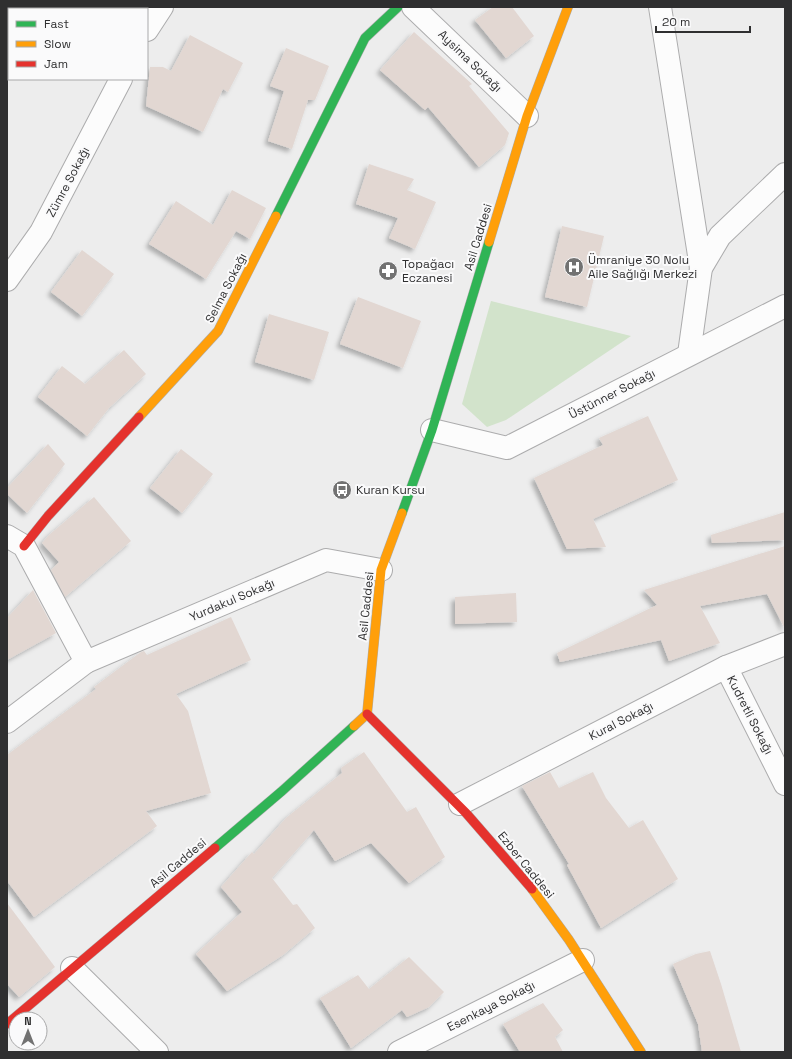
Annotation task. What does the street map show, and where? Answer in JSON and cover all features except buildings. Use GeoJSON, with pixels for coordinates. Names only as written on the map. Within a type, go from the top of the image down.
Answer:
{"type":"FeatureCollection","features":[{"type":"Feature","properties":{"kind":"street"},"geometry":{"type":"LineString","coordinates":[[148,28],[162,7]]}},
{"type":"Feature","properties":{"kind":"street","name":"Selma Sokağı"},"geometry":{"type":"LineString","coordinates":[[15,541],[48,516],[218,331],[365,38],[398,7]]}},
{"type":"Feature","properties":{"kind":"street","name":"Aysima Sokağı"},"geometry":{"type":"LineString","coordinates":[[413,7],[527,116]]}},
{"type":"Feature","properties":{"kind":"street","name":"Asil Caddesi"},"geometry":{"type":"LineString","coordinates":[[7,1024],[282,791],[367,714],[381,570],[432,430],[527,116],[568,7]]}},
{"type":"Feature","properties":{"kind":"street"},"geometry":{"type":"LineString","coordinates":[[660,7],[701,268],[689,354]]}},
{"type":"Feature","properties":{"kind":"street","name":"Zümre Sokağı"},"geometry":{"type":"LineString","coordinates":[[7,280],[41,232],[120,80]]}},
{"type":"Feature","properties":{"kind":"street"},"geometry":{"type":"LineString","coordinates":[[701,268],[720,236],[785,174]]}},
{"type":"Feature","properties":{"kind":"street","name":"Üstünner Sokağı"},"geometry":{"type":"LineString","coordinates":[[432,430],[508,448],[785,306]]}},
{"type":"Feature","properties":{"kind":"street"},"geometry":{"type":"LineString","coordinates":[[15,541],[86,662]]}},
{"type":"Feature","properties":{"kind":"street","name":"Yurdakul Sokağı"},"geometry":{"type":"LineString","coordinates":[[7,722],[86,662],[326,560],[381,570]]}},
{"type":"Feature","properties":{"kind":"street","name":"Kural Sokağı"},"geometry":{"type":"LineString","coordinates":[[460,804],[726,668],[785,644]]}},
{"type":"Feature","properties":{"kind":"street","name":"Kudretli Sokağı"},"geometry":{"type":"LineString","coordinates":[[726,668],[785,784]]}},
{"type":"Feature","properties":{"kind":"street","name":"Ezber Caddesi"},"geometry":{"type":"LineString","coordinates":[[367,714],[460,804],[522,877],[583,960],[641,1052]]}},
{"type":"Feature","properties":{"kind":"street","name":"Esenkaya Sokağı"},"geometry":{"type":"LineString","coordinates":[[399,1052],[583,960]]}},
{"type":"Feature","properties":{"kind":"street"},"geometry":{"type":"LineString","coordinates":[[72,968],[157,1052]]}},
{"type":"Feature","properties":{"kind":"green space"},"geometry":{"type":"Polygon","coordinates":[[[491,301],[631,336],[506,420],[487,427],[462,404],[491,301]]]}},
{"type":"Feature","properties":{"kind":"traffic: fast"},"geometry":{"type":"LineString","coordinates":[[276,216],[365,38],[398,7]]}},
{"type":"Feature","properties":{"kind":"traffic: fast"},"geometry":{"type":"LineString","coordinates":[[402,513],[432,430],[489,242]]}},
{"type":"Feature","properties":{"kind":"traffic: fast"},"geometry":{"type":"LineString","coordinates":[[215,848],[282,791],[354,726]]}},
{"type":"Feature","properties":{"kind":"traffic: slow"},"geometry":{"type":"LineString","coordinates":[[489,242],[527,116],[568,7]]}},
{"type":"Feature","properties":{"kind":"traffic: slow"},"geometry":{"type":"LineString","coordinates":[[139,417],[218,331],[276,216]]}},
{"type":"Feature","properties":{"kind":"traffic: slow"},"geometry":{"type":"LineString","coordinates":[[354,726],[367,714],[381,570],[402,513]]}},
{"type":"Feature","properties":{"kind":"traffic: slow"},"geometry":{"type":"LineString","coordinates":[[532,889],[569,940],[641,1052]]}},
{"type":"Feature","properties":{"kind":"traffic: jam"},"geometry":{"type":"LineString","coordinates":[[24,546],[48,516],[139,417]]}},
{"type":"Feature","properties":{"kind":"traffic: jam"},"geometry":{"type":"LineString","coordinates":[[367,714],[466,813],[532,889]]}},
{"type":"Feature","properties":{"kind":"traffic: jam"},"geometry":{"type":"LineString","coordinates":[[7,1024],[215,848]]}},
{"type":"Feature","properties":{"kind":"place","name":"Ümraniye 30 Nolu Aile Sağlığı Merkezi"},"geometry":{"type":"Point","coordinates":[574,267]}},
{"type":"Feature","properties":{"kind":"place","name":"Topağacı Eczanesi"},"geometry":{"type":"Point","coordinates":[388,271]}},
{"type":"Feature","properties":{"kind":"place","name":"Kuran Kursu"},"geometry":{"type":"Point","coordinates":[342,490]}}]}
